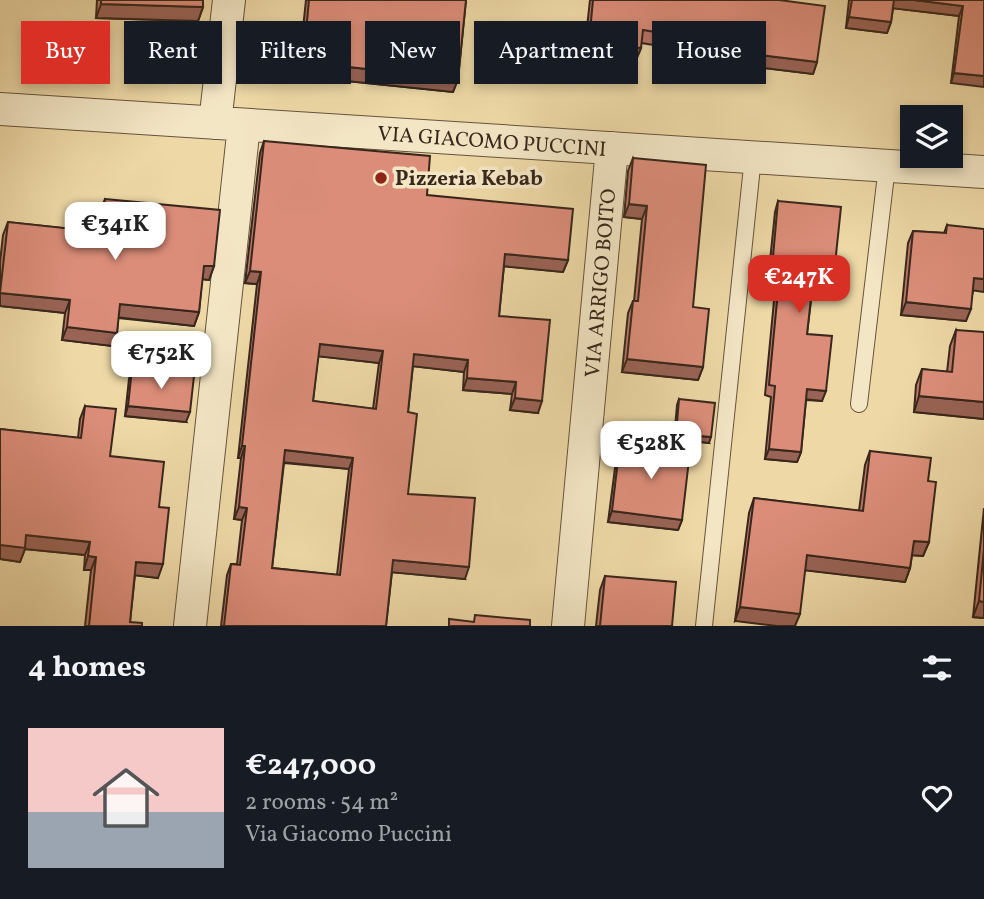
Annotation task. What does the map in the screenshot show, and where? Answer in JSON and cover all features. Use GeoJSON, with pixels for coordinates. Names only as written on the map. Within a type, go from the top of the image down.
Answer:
{"type":"FeatureCollection","features":[{"type":"Feature","properties":{"kind":"street"},"geometry":{"type":"LineString","coordinates":[[190,626],[229,124],[229,0]]}},
{"type":"Feature","properties":{"kind":"street","name":"VIA GIACOMO PUCCINI"},"geometry":{"type":"LineString","coordinates":[[0,109],[984,172]]}},
{"type":"Feature","properties":{"kind":"street","name":"VIA ARRIGO BOITO"},"geometry":{"type":"LineString","coordinates":[[568,626],[612,148]]}},
{"type":"Feature","properties":{"kind":"lane"},"geometry":{"type":"LineString","coordinates":[[704,626],[753,158]]}},
{"type":"Feature","properties":{"kind":"lane"},"geometry":{"type":"LineString","coordinates":[[859,404],[887,166]]}},
{"type":"Feature","properties":{"kind":"building"},"geometry":{"type":"Polygon","coordinates":[[[101,0],[203,0],[203,7],[101,4],[101,0]]]}},
{"type":"Feature","properties":{"kind":"building"},"geometry":{"type":"Polygon","coordinates":[[[309,0],[466,0],[460,59],[460,21],[365,21],[365,69],[351,67],[351,21],[307,21],[309,0]]]}},
{"type":"Feature","properties":{"kind":"building"},"geometry":{"type":"Polygon","coordinates":[[[593,0],[779,0],[825,6],[817,62],[766,56],[766,21],[652,21],[652,32],[643,30],[641,48],[638,48],[638,21],[591,21],[593,0]]]}},
{"type":"Feature","properties":{"kind":"building"},"geometry":{"type":"Polygon","coordinates":[[[852,0],[894,0],[891,22],[849,17],[852,0]]]}},
{"type":"Feature","properties":{"kind":"building"},"geometry":{"type":"Polygon","coordinates":[[[914,0],[984,0],[984,76],[954,73],[963,6],[914,0]]]}},
{"type":"Feature","properties":{"kind":"building"},"geometry":{"type":"Polygon","coordinates":[[[264,141],[430,156],[427,195],[573,209],[568,260],[505,254],[499,316],[550,320],[542,401],[515,398],[516,382],[467,378],[468,360],[414,354],[408,412],[417,414],[408,494],[475,498],[469,567],[393,560],[386,626],[224,626],[231,564],[240,565],[247,508],[239,507],[245,446],[242,446],[261,272],[250,271],[264,141]],[[320,344],[313,401],[376,409],[383,351],[320,344]],[[285,450],[272,568],[340,575],[353,458],[285,450]]]}},
{"type":"Feature","properties":{"kind":"building"},"geometry":{"type":"Polygon","coordinates":[[[633,158],[706,165],[693,307],[709,309],[703,367],[627,359],[633,301],[638,301],[647,206],[629,204],[633,158]]]}},
{"type":"Feature","properties":{"kind":"building"},"geometry":{"type":"Polygon","coordinates":[[[105,199],[220,210],[214,266],[204,266],[199,312],[120,304],[117,333],[67,327],[70,300],[0,293],[8,222],[101,232],[105,199]]]}},
{"type":"Feature","properties":{"kind":"building"},"geometry":{"type":"Polygon","coordinates":[[[778,201],[841,207],[834,274],[814,272],[807,334],[832,336],[826,391],[807,389],[801,452],[769,449],[775,386],[769,385],[779,280],[771,279],[778,201]]]}},
{"type":"Feature","properties":{"kind":"building"},"geometry":{"type":"Polygon","coordinates":[[[947,225],[984,229],[984,279],[974,278],[971,309],[906,302],[913,231],[946,233],[947,225]]]}},
{"type":"Feature","properties":{"kind":"building"},"geometry":{"type":"Polygon","coordinates":[[[956,330],[984,332],[984,402],[919,396],[922,369],[952,372],[956,330]]]}},
{"type":"Feature","properties":{"kind":"building"},"geometry":{"type":"Polygon","coordinates":[[[132,369],[194,376],[190,412],[128,406],[132,369]]]}},
{"type":"Feature","properties":{"kind":"building"},"geometry":{"type":"Polygon","coordinates":[[[679,399],[715,403],[711,437],[676,434],[679,399]]]}},
{"type":"Feature","properties":{"kind":"building"},"geometry":{"type":"Polygon","coordinates":[[[85,406],[116,409],[110,456],[164,462],[159,507],[169,508],[163,564],[136,562],[130,622],[142,623],[142,626],[89,626],[96,557],[88,556],[90,542],[26,535],[25,548],[0,545],[0,429],[81,438],[85,406]]]}},
{"type":"Feature","properties":{"kind":"building"},"geometry":{"type":"Polygon","coordinates":[[[620,443],[690,451],[682,520],[612,511],[620,443]]]}},
{"type":"Feature","properties":{"kind":"building"},"geometry":{"type":"Polygon","coordinates":[[[870,451],[931,458],[928,481],[936,482],[929,542],[914,541],[910,568],[807,555],[800,614],[740,607],[754,498],[863,511],[870,451]]]}},
{"type":"Feature","properties":{"kind":"building"},"geometry":{"type":"Polygon","coordinates":[[[984,549],[984,602],[979,601],[984,549]]]}},
{"type":"Feature","properties":{"kind":"building"},"geometry":{"type":"Polygon","coordinates":[[[605,576],[676,582],[672,626],[600,626],[605,576]]]}},
{"type":"Feature","properties":{"kind":"building"},"geometry":{"type":"Polygon","coordinates":[[[475,615],[530,620],[530,626],[449,626],[449,619],[474,622],[475,615]]]}},
{"type":"Feature","properties":{"kind":"place","name":"Pizzeria Kebab"},"geometry":{"type":"Point","coordinates":[381,178]}}]}
